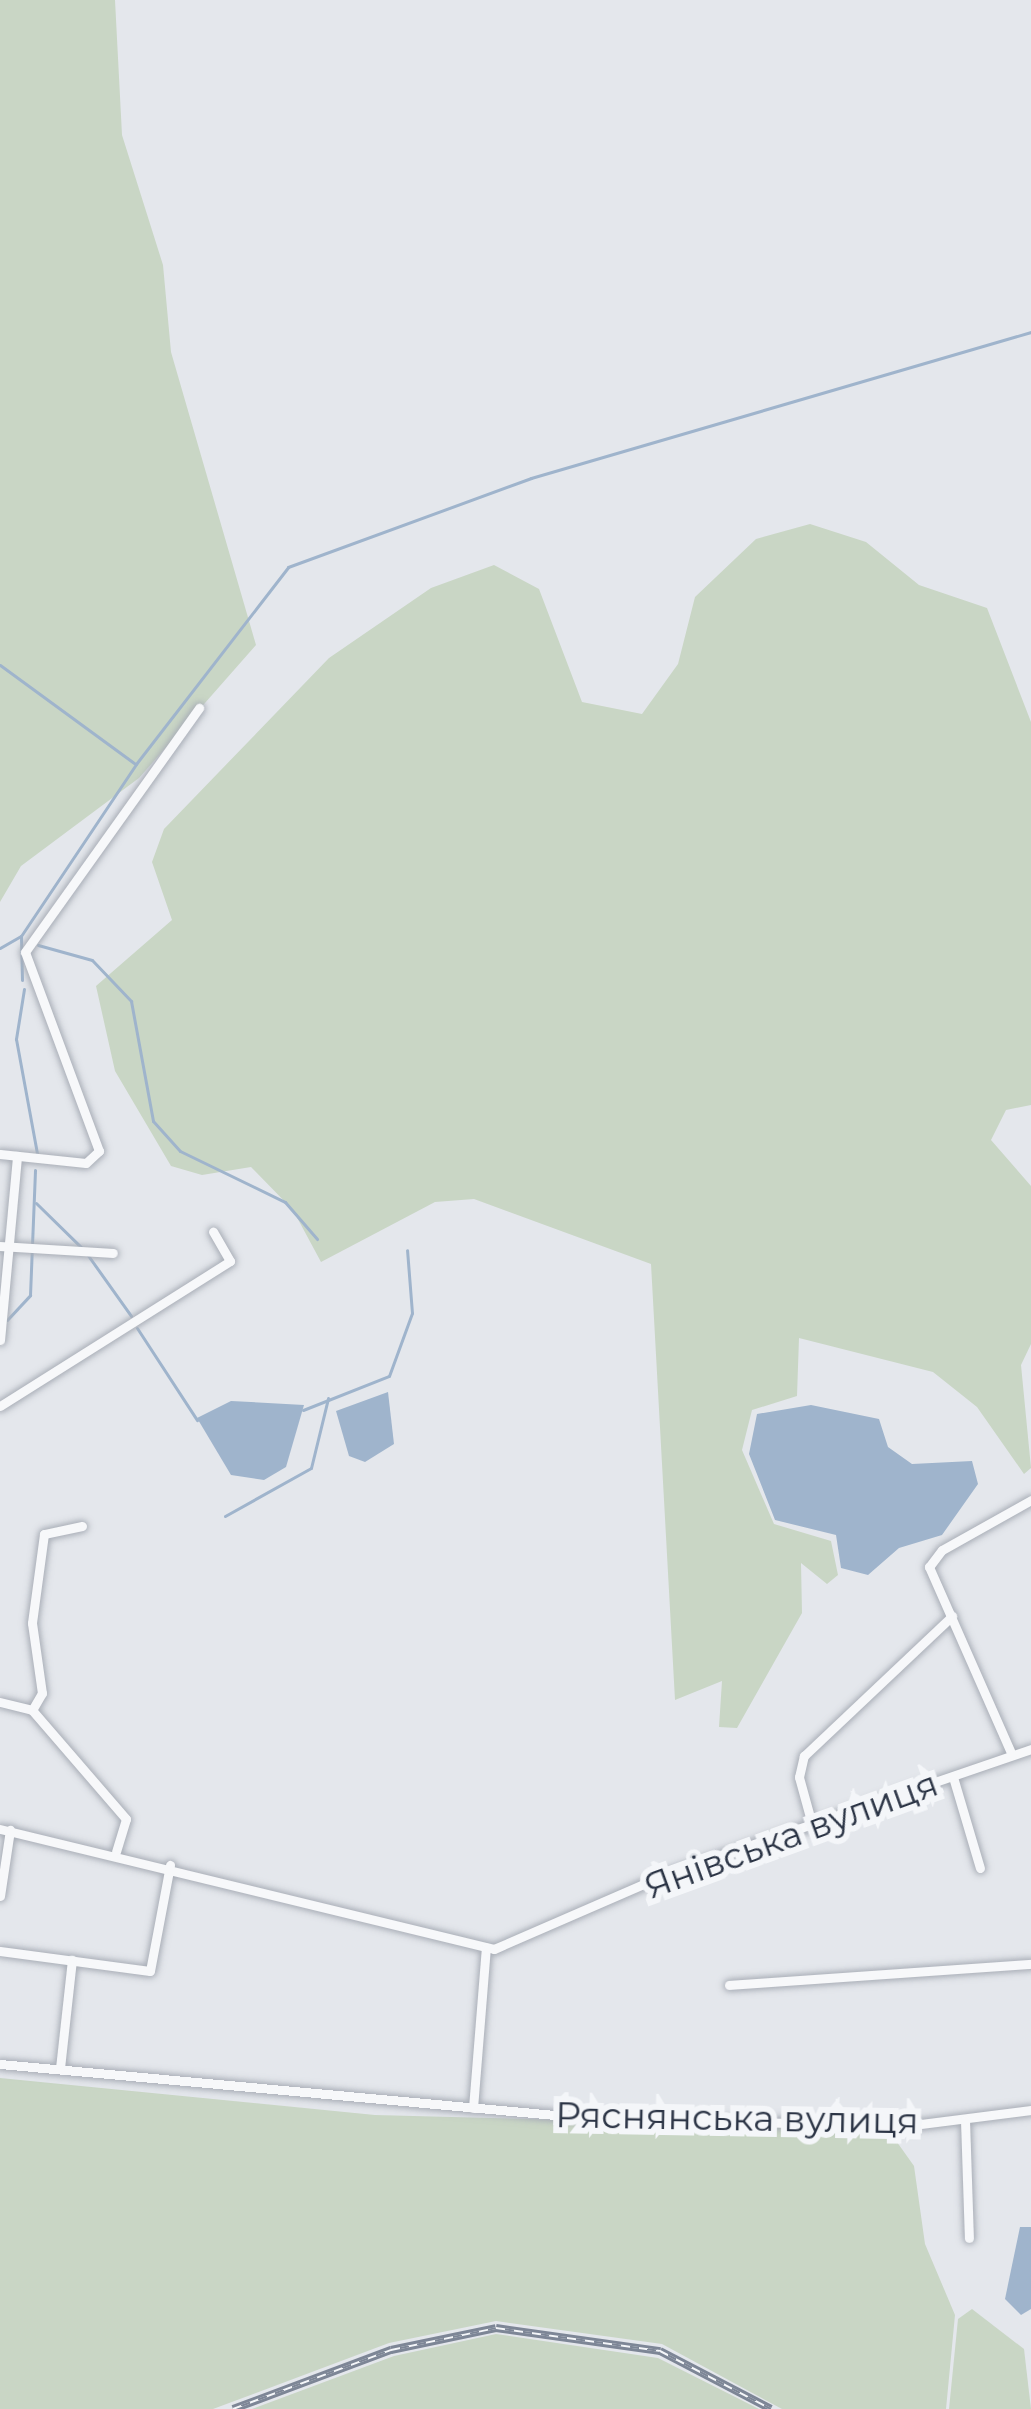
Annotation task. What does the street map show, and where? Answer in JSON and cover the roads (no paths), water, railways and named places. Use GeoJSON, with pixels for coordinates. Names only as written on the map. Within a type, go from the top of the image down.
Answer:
{"type":"FeatureCollection","features":[{"type":"Feature","properties":{"kind":"street"},"geometry":{"type":"LineString","coordinates":[[0,1154],[86,1162],[100,1144],[26,963],[29,937],[199,708]]}},
{"type":"Feature","properties":{"kind":"street"},"geometry":{"type":"LineString","coordinates":[[0,1340],[3,1246],[17,1156]]}},
{"type":"Feature","properties":{"kind":"street"},"geometry":{"type":"LineString","coordinates":[[0,1406],[230,1261],[213,1232]]}},
{"type":"Feature","properties":{"kind":"street"},"geometry":{"type":"LineString","coordinates":[[3,1246],[113,1252]]}},
{"type":"Feature","properties":{"kind":"street"},"geometry":{"type":"LineString","coordinates":[[1012,1756],[932,1558],[1031,1500]]}},
{"type":"Feature","properties":{"kind":"street"},"geometry":{"type":"LineString","coordinates":[[32,1710],[42,1693],[32,1623],[44,1534],[82,1526]]}},
{"type":"Feature","properties":{"kind":"street"},"geometry":{"type":"LineString","coordinates":[[813,1828],[799,1777],[804,1756],[952,1616]]}},
{"type":"Feature","properties":{"kind":"street"},"geometry":{"type":"LineString","coordinates":[[0,1702],[32,1710],[126,1819],[116,1852]]}},
{"type":"Feature","properties":{"kind":"street","name":"Янівська вулиця"},"geometry":{"type":"LineString","coordinates":[[486,1948],[539,1937],[669,1873],[813,1828],[1031,1749]]}},
{"type":"Feature","properties":{"kind":"street"},"geometry":{"type":"LineString","coordinates":[[953,1777],[980,1868]]}},
{"type":"Feature","properties":{"kind":"street"},"geometry":{"type":"LineString","coordinates":[[0,1896],[5,1830],[170,1865],[486,1948],[472,2108]]}},
{"type":"Feature","properties":{"kind":"street"},"geometry":{"type":"LineString","coordinates":[[0,1951],[150,1971],[170,1865]]}},
{"type":"Feature","properties":{"kind":"street"},"geometry":{"type":"LineString","coordinates":[[61,2068],[72,1960]]}},
{"type":"Feature","properties":{"kind":"street"},"geometry":{"type":"LineString","coordinates":[[729,1985],[1031,1964]]}},
{"type":"Feature","properties":{"kind":"street","name":"Ряснянська вулиця"},"geometry":{"type":"LineString","coordinates":[[0,2064],[472,2108],[904,2126],[1031,2110]]}},
{"type":"Feature","properties":{"kind":"street"},"geometry":{"type":"LineString","coordinates":[[965,2120],[968,2238]]}},
{"type":"Feature","properties":{"kind":"water"},"geometry":{"type":"Polygon","coordinates":[[[388,1392],[394,1444],[365,1462],[349,1456],[336,1411],[388,1392]]]}},
{"type":"Feature","properties":{"kind":"water"},"geometry":{"type":"Polygon","coordinates":[[[231,1401],[304,1405],[286,1467],[264,1480],[231,1475],[197,1418],[231,1401]]]}},
{"type":"Feature","properties":{"kind":"water"},"geometry":{"type":"Polygon","coordinates":[[[811,1405],[879,1419],[888,1447],[912,1464],[972,1461],[978,1484],[942,1535],[899,1548],[868,1575],[841,1568],[836,1535],[775,1520],[749,1454],[757,1414],[811,1405]]]}},
{"type":"Feature","properties":{"kind":"water"},"geometry":{"type":"Polygon","coordinates":[[[1020,2227],[1031,2227],[1031,2309],[1021,2315],[1005,2299],[1020,2227]]]}},
{"type":"Feature","properties":{"kind":"waterway"},"geometry":{"type":"LineString","coordinates":[[0,948],[21,936],[136,764],[288,567],[531,478],[1031,332]]}},
{"type":"Feature","properties":{"kind":"waterway"},"geometry":{"type":"LineString","coordinates":[[0,665],[134,763]]}},
{"type":"Feature","properties":{"kind":"waterway"},"geometry":{"type":"LineString","coordinates":[[21,936],[22,980]]}},
{"type":"Feature","properties":{"kind":"waterway"},"geometry":{"type":"LineString","coordinates":[[38,945],[92,960],[131,1001],[153,1121],[180,1151],[285,1202],[317,1239]]}},
{"type":"Feature","properties":{"kind":"waterway"},"geometry":{"type":"LineString","coordinates":[[24,989],[16,1039],[37,1153]]}},
{"type":"Feature","properties":{"kind":"waterway"},"geometry":{"type":"LineString","coordinates":[[7,1320],[30,1295],[35,1170]]}},
{"type":"Feature","properties":{"kind":"waterway"},"geometry":{"type":"LineString","coordinates":[[36,1203],[81,1247]]}},
{"type":"Feature","properties":{"kind":"waterway"},"geometry":{"type":"LineString","coordinates":[[303,1410],[389,1376],[412,1313],[407,1250]]}},
{"type":"Feature","properties":{"kind":"waterway"},"geometry":{"type":"LineString","coordinates":[[87,1254],[131,1316]]}},
{"type":"Feature","properties":{"kind":"waterway"},"geometry":{"type":"LineString","coordinates":[[137,1328],[197,1420]]}},
{"type":"Feature","properties":{"kind":"waterway"},"geometry":{"type":"LineString","coordinates":[[225,1516],[311,1468],[328,1398]]}},
{"type":"Feature","properties":{"kind":"railway"},"geometry":{"type":"LineString","coordinates":[[233,2409],[391,2350],[496,2328],[660,2351],[771,2409]]}}]}
